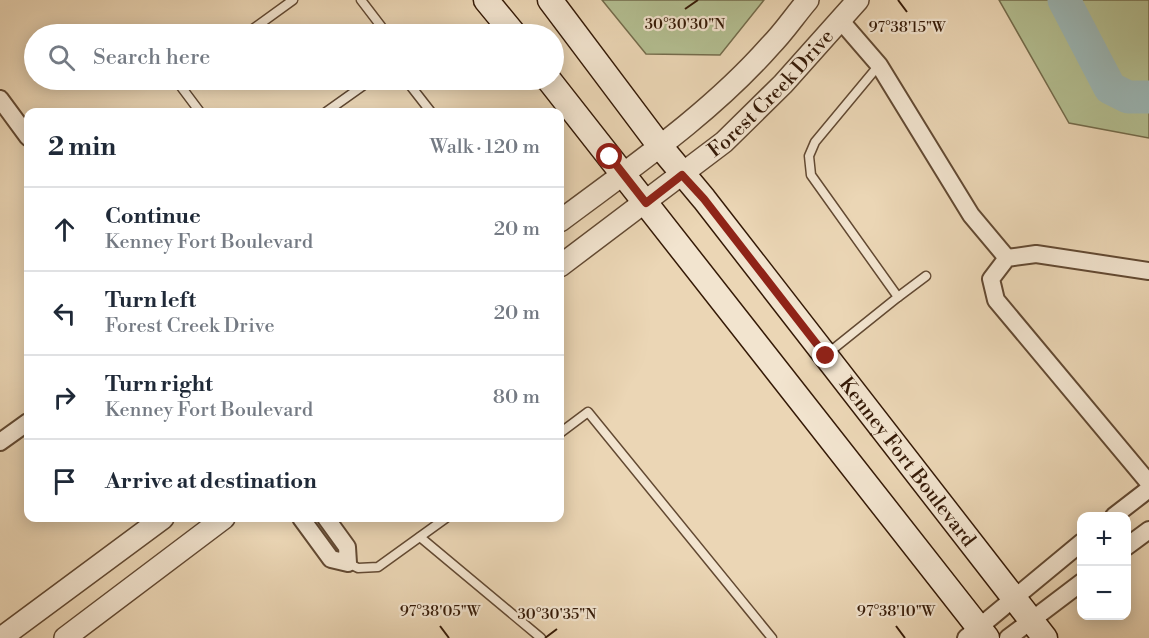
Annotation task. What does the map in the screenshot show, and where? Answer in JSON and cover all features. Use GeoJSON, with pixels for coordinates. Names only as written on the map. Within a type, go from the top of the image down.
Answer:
{"type":"FeatureCollection","features":[{"type":"Feature","properties":{"kind":"main road"},"geometry":{"type":"LineString","coordinates":[[486,0],[505,24]]}},
{"type":"Feature","properties":{"kind":"main road","name":"Kenney Fort Boulevard"},"geometry":{"type":"LineString","coordinates":[[550,0],[659,146],[704,199],[1038,629]]}},
{"type":"Feature","properties":{"kind":"main road"},"geometry":{"type":"LineString","coordinates":[[557,90],[977,634]]}},
{"type":"Feature","properties":{"kind":"street","name":"Forest Creek Drive"},"geometry":{"type":"LineString","coordinates":[[564,218],[659,146],[736,81],[771,46],[808,0]]}},
{"type":"Feature","properties":{"kind":"street","name":"Forest Creek Drive"},"geometry":{"type":"LineString","coordinates":[[564,263],[724,142],[783,84],[858,0]]}},
{"type":"Feature","properties":{"kind":"street"},"geometry":{"type":"LineString","coordinates":[[841,21],[879,65],[971,215],[1007,258]]}},
{"type":"Feature","properties":{"kind":"street"},"geometry":{"type":"LineString","coordinates":[[0,99],[24,131]]}},
{"type":"Feature","properties":{"kind":"street"},"geometry":{"type":"LineString","coordinates":[[1149,271],[1036,254],[1007,258],[991,279],[996,300],[1149,483]]}},
{"type":"Feature","properties":{"kind":"street"},"geometry":{"type":"LineString","coordinates":[[0,442],[24,425]]}},
{"type":"Feature","properties":{"kind":"street"},"geometry":{"type":"LineString","coordinates":[[1119,512],[1149,489]]}},
{"type":"Feature","properties":{"kind":"street"},"geometry":{"type":"LineString","coordinates":[[1,638],[158,522]]}},
{"type":"Feature","properties":{"kind":"street"},"geometry":{"type":"LineString","coordinates":[[65,638],[219,522]]}},
{"type":"Feature","properties":{"kind":"street"},"geometry":{"type":"LineString","coordinates":[[304,522],[331,559],[348,563],[347,547],[329,522]]}},
{"type":"Feature","properties":{"kind":"street"},"geometry":{"type":"LineString","coordinates":[[1131,543],[1149,530]]}},
{"type":"Feature","properties":{"kind":"street"},"geometry":{"type":"LineString","coordinates":[[977,634],[1014,597],[1077,546]]}},
{"type":"Feature","properties":{"kind":"street"},"geometry":{"type":"LineString","coordinates":[[1008,638],[1038,629],[1077,587]]}},
{"type":"Feature","properties":{"kind":"lane"},"geometry":{"type":"LineString","coordinates":[[260,24],[293,0]]}},
{"type":"Feature","properties":{"kind":"lane"},"geometry":{"type":"LineString","coordinates":[[361,0],[379,24]]}},
{"type":"Feature","properties":{"kind":"lane"},"geometry":{"type":"LineString","coordinates":[[879,65],[815,142],[809,156],[811,175],[898,297]]}},
{"type":"Feature","properties":{"kind":"lane"},"geometry":{"type":"LineString","coordinates":[[184,90],[198,108]]}},
{"type":"Feature","properties":{"kind":"lane"},"geometry":{"type":"LineString","coordinates":[[332,108],[356,90]]}},
{"type":"Feature","properties":{"kind":"lane"},"geometry":{"type":"LineString","coordinates":[[414,90],[428,108]]}},
{"type":"Feature","properties":{"kind":"lane"},"geometry":{"type":"LineString","coordinates":[[826,356],[926,276]]}},
{"type":"Feature","properties":{"kind":"lane"},"geometry":{"type":"LineString","coordinates":[[564,430],[588,412],[772,638]]}},
{"type":"Feature","properties":{"kind":"lane"},"geometry":{"type":"LineString","coordinates":[[348,563],[358,568],[378,567],[441,522]]}},
{"type":"Feature","properties":{"kind":"lane"},"geometry":{"type":"LineString","coordinates":[[420,537],[541,638]]}},
{"type":"Feature","properties":{"kind":"green space"},"geometry":{"type":"Polygon","coordinates":[[[602,0],[764,0],[720,55],[646,54],[602,0]]]}},
{"type":"Feature","properties":{"kind":"green space"},"geometry":{"type":"Polygon","coordinates":[[[999,0],[1149,0],[1149,138],[1069,123],[999,0]]]}},
{"type":"Feature","properties":{"kind":"waterway"},"geometry":{"type":"LineString","coordinates":[[1064,0],[1110,88],[1128,97],[1149,97]]}},
{"type":"Feature","properties":{"kind":"route"},"geometry":{"type":"LineString","coordinates":[[610,157],[646,203],[682,175],[704,199],[826,356]]}}]}
